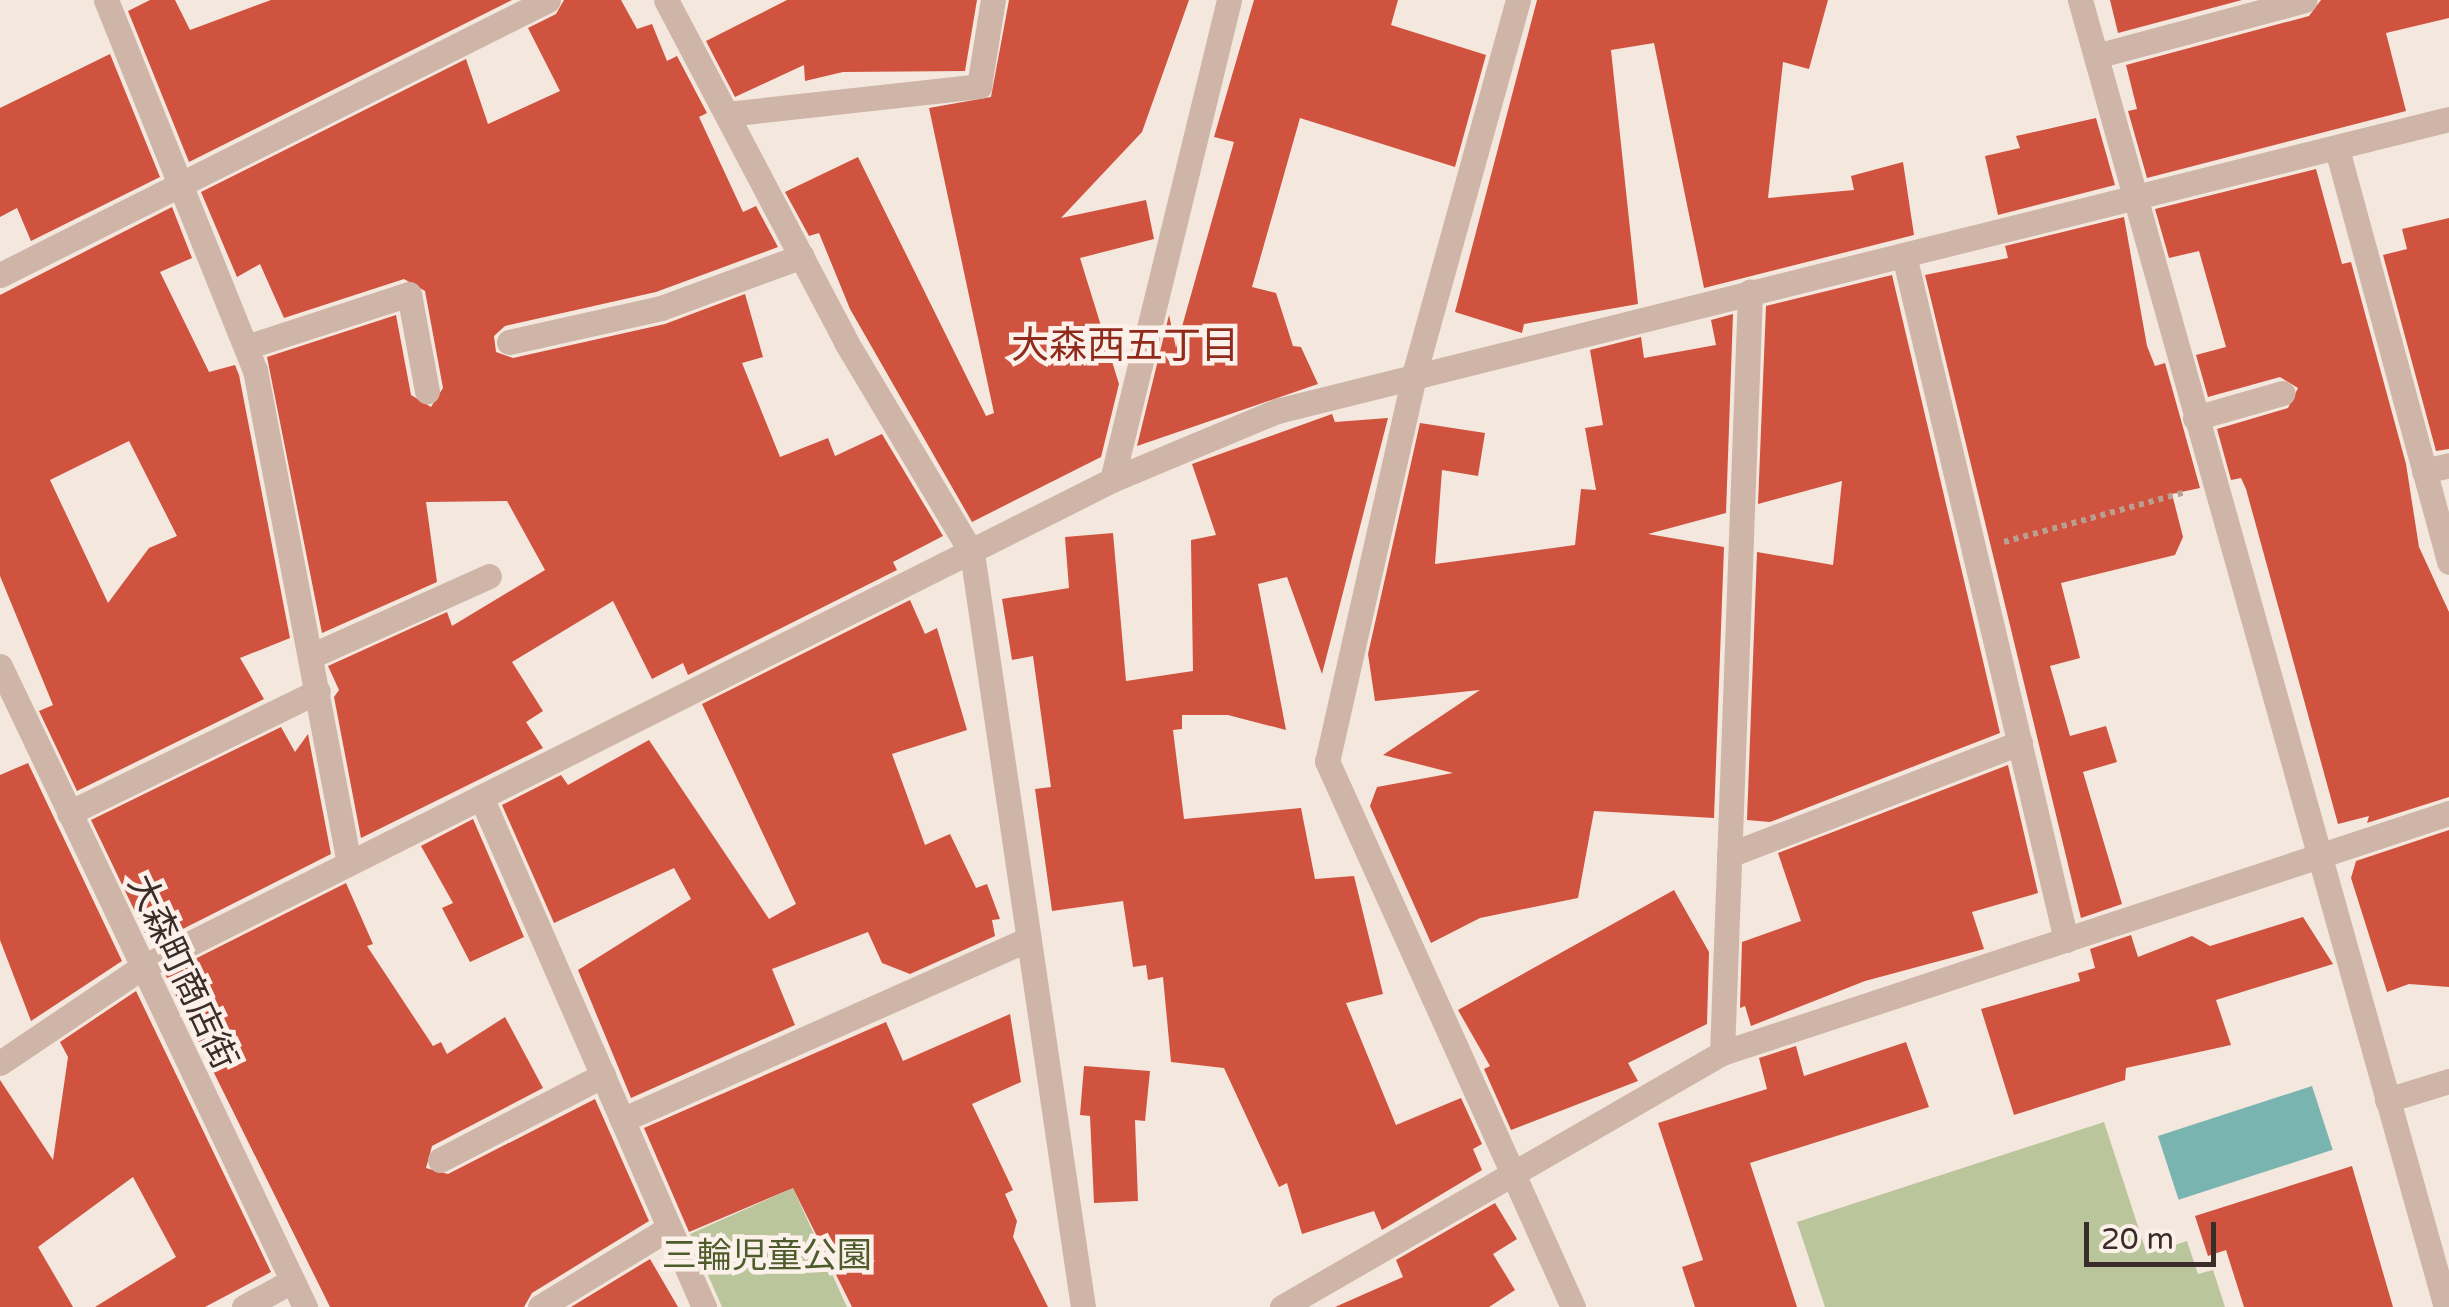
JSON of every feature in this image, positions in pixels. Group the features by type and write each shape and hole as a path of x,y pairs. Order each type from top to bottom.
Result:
{"street":[{"path":"106,0 246,347 318,690 348,863"},
{"path":"0,275 548,0"},
{"path":"666,0 802,256 972,552 1083,1307"},
{"path":"727,114 979,86 993,0"},
{"path":"1112,480 1230,0"},
{"path":"1518,0 1414,376 1327,762 1573,1307"},
{"path":"2080,0 2446,1307"},
{"path":"2096,56 2305,0"},
{"path":"0,1063 141,968 1112,480 1277,411 2449,119"},
{"path":"2338,149 2437,468 2449,562"},
{"path":"1904,255 2066,940"},
{"path":"509,342 660,308 802,256"},
{"path":"1722,1053 1750,292"},
{"path":"246,347 409,294 428,391"},
{"path":"2196,418 2283,393"},
{"path":"311,656 489,576"},
{"name":"大森町商店街","path":"0,666 305,1307"},
{"path":"69,813 318,690"},
{"path":"1730,855 2020,744"},
{"path":"480,797 704,1307"},
{"path":"1282,1307 1722,1053 2449,813"},
{"path":"622,1120 1029,939"},
{"path":"440,1160 603,1075"},
{"path":"2387,1100 2449,1081"},
{"path":"540,1307 670,1228"},
{"path":"244,1307 292,1282"}],"path":[{"path":"1974,550 2214,484"}],"green space":[{"path":"2104,1122 2147,1254 2187,1241 2198,1274 2213,1270 2225,1307 1825,1307 1797,1222"},
{"name":"三輪児童公園","path":"793,1188 847,1307 722,1307 690,1234"}],"water":[{"path":"2312,1086 2333,1150 2179,1200 2158,1136"}],"building":[{"path":"150,0 175,0 190,30 271,0 512,0 189,162 128,11"},
{"path":"564,0 621,0 637,29 652,24 667,61 677,56 707,113 699,117 743,212 756,206 778,247 656,292 505,326 494,336 496,352 513,358 665,324 745,294 763,357 742,363 780,457 828,438 835,456 882,434 943,536 893,562 897,570 688,675 683,663 652,679 613,601 512,662 543,711 526,722 543,748 361,838 334,697 339,690 328,666 447,612 452,626 545,570 507,501 426,502 437,582 322,633 267,357 396,315 411,395 431,407 443,388 425,291 404,279 284,318 260,264 237,277 201,192 466,59 488,124 560,91 528,28 556,14"},
{"path":"787,0 977,0 965,71 843,72 805,81 804,65 735,97 706,41"},
{"path":"1009,0 1189,0 1142,132 1061,218 1146,200 1154,239 1080,258 1119,384 1101,457 972,522 850,309 819,233 809,236 785,192 858,157 986,416 994,413 929,108 991,97"},
{"path":"1254,0 1398,0 1391,25 1486,55 1455,167 1300,118 1252,287 1276,293 1293,346 1301,347 1318,384 1137,446 1169,315 1176,348 1234,142 1214,137"},
{"path":"1537,0 1828,0 1809,69 1783,62 1768,198 1854,190 1851,176 1903,162 1914,235 1704,288 1654,43 1611,50 1638,304 1524,324 1522,333 1455,312"},
{"path":"2110,0 2242,0 2118,33"},
{"path":"2321,0 2449,0 2449,18 2386,33 2406,111 2147,178 2128,111 2137,109 2126,65 2309,16"},
{"path":"110,54 160,177 31,241 17,208 0,217 0,108"},
{"path":"2096,118 2115,185 1998,215 1985,156 2020,148 2016,136"},
{"path":"2316,169 2342,264 2351,262 2406,464 2419,547 2449,612 2449,797 2367,823 2369,816 2338,824 2246,489 2241,478 2231,480 2217,429 2288,408 2298,388 2280,377 2208,397 2196,355 2226,347 2199,251 2169,258 2155,209"},
{"path":"172,207 192,258 160,272 209,372 235,365 239,375 290,638 240,658 264,699 77,791 39,711 53,705 0,576 0,295","holes":["129,441 177,536 149,548 108,603 50,480"]},
{"path":"2124,217 2147,346 2155,366 2165,363 2200,488 2172,494 2183,537 2175,555 2061,583 2080,658 2050,666 2070,736 2106,726 2117,762 2083,772 2122,904 2081,918 1925,275 2008,258 2005,246"},
{"path":"2449,218 2449,449 2436,451 2383,255 2407,249 2402,229"},
{"path":"1892,275 2000,733 1770,822 1747,820 1757,552 1833,565 1842,481 1758,504 1766,306"},
{"path":"1733,314 1726,513 1648,534 1724,547 1714,818 1594,811 1578,898 1480,918 1431,943 1370,806 1377,787 1453,773 1383,755 1480,690 1375,701 1368,654 1420,423 1485,433 1478,476 1442,470 1435,564 1575,545 1581,489 1596,490 1585,428 1603,425 1590,350 1641,337 1644,358 1716,345 1711,320"},
{"path":"1332,414 1335,422 1388,418 1322,674 1287,577 1258,584 1286,730 1228,715 1182,715 1182,729 1173,730 1184,819 1301,808 1315,879 1354,876 1383,994 1346,1003 1396,1125 1461,1098 1482,1144 1473,1149 1482,1170 1382,1230 1374,1211 1302,1234 1287,1183 1279,1187 1224,1068 1171,1062 1163,977 1148,980 1146,965 1133,967 1123,901 1052,911 1035,789 1051,787 1033,656 1012,660 1002,599 1069,588 1065,537 1113,533 1126,681 1193,671 1191,540 1216,535 1192,464"},
{"path":"910,600 925,634 937,628 967,730 892,754 925,845 950,834 976,888 987,884 1000,919 992,920 995,936 910,974 882,963 868,932 772,969 795,1025 631,1098 578,970 691,899 674,868 554,923 502,805 561,775 568,785 649,740 769,919 796,904 702,704"},
{"path":"281,727 295,752 308,734 331,854 151,945 91,820"},
{"path":"28,763 122,961 31,1021 0,940 0,775"},
{"path":"2008,765 2038,893 1972,912 1984,949 1865,981 1751,1026 1745,1006 1740,1008 1742,942 1801,921 1778,853"},
{"path":"473,819 524,937 470,962 442,908 453,903 421,846"},
{"path":"2449,830 2449,987 2409,984 2387,992 2351,878 2356,861"},
{"path":"346,883 373,944 367,946 433,1046 441,1042 447,1054 505,1017 543,1088 432,1146 426,1168 448,1174 595,1099 649,1221 532,1293 524,1307 330,1307 165,974"},
{"path":"1674,890 1709,952 1707,1024 1628,1063 1638,1081 1511,1130 1484,1069 1490,1066 1458,1010"},
{"path":"2303,917 2333,964 2216,1000 2231,1045 2126,1068 2125,1080 2014,1115 1981,1009 2080,981 2078,973 2095,968 2090,949 2131,935 2138,957 2192,936 2210,946"},
{"path":"136,991 271,1272 205,1307 95,1307 176,1257 133,1177 38,1247 73,1307 0,1307 0,1080 53,1160 68,1057 60,1042"},
{"path":"1010,1014 1021,1082 972,1104 1013,1190 1005,1194 1017,1221 1013,1237 1048,1307 852,1307 793,1188 689,1232 644,1128 886,1022 903,1061"},
{"path":"1906,1042 1929,1107 1750,1163 1797,1307 1695,1307 1682,1267 1703,1260 1658,1123 1767,1089 1759,1058 1796,1046 1804,1076"},
{"path":"1084,1066 1150,1071 1145,1121 1135,1120 1138,1201 1094,1203 1090,1116 1080,1115"},
{"path":"2352,1166 2393,1307 2244,1307 2226,1250 2208,1256 2195,1216"},
{"path":"1495,1203 1517,1239 1493,1254 1515,1290 1489,1307 1335,1307 1403,1277 1396,1260"},
{"path":"650,1259 678,1307 571,1307"}],"district":[{"name":"大森西五丁目","path":"1125,347"}]}
